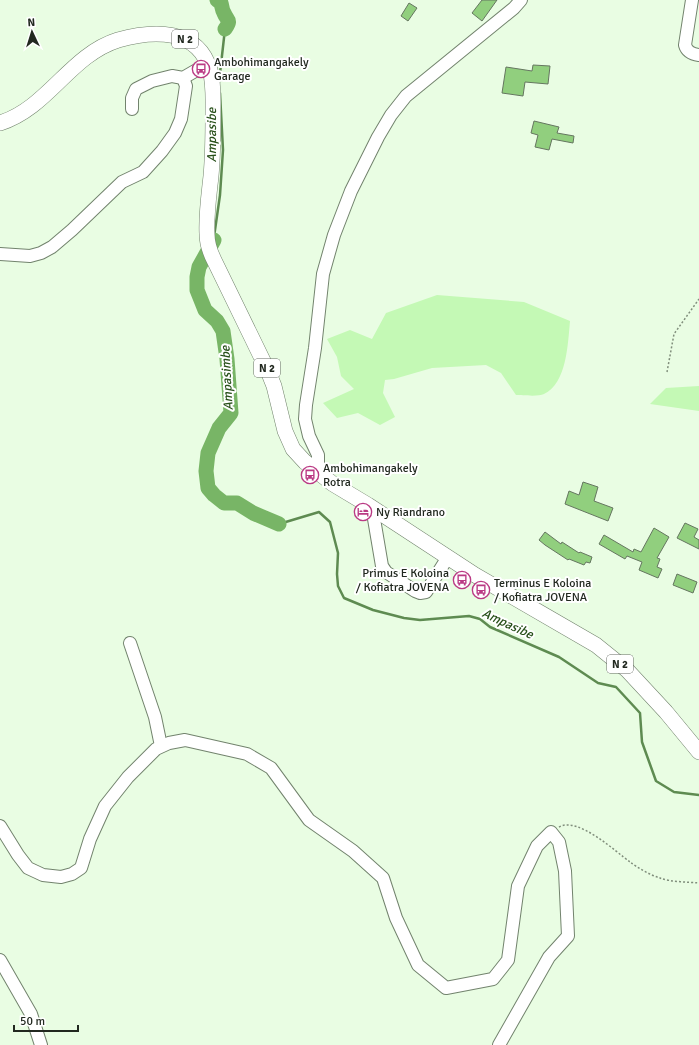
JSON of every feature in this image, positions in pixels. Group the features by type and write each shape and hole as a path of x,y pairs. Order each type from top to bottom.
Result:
{"main road":[{"name":"N 2","path":"0,123 10,120 25,111 49,91 82,59 93,51 118,40 148,34 164,34 178,36 193,44 203,55 207,64 210,71 212,88 213,141 207,221 208,244 214,260 268,371 274,386 285,431 293,449 318,473 520,602 596,645 627,670 666,712 699,752"}],"street":[{"path":"318,473 318,455 309,436 305,419 306,405 315,348 323,274 334,235 351,191 378,137 391,115 406,96 514,8 521,0"},
{"path":"692,0 685,45 692,54 699,55"},
{"path":"132,109 132,98 136,88 152,81 172,76 183,78 207,64"},
{"path":"0,254 30,256 41,253 52,247 122,182 143,172 162,151 175,133 181,119 186,86 183,78"},
{"path":"372,507 382,566 386,572 415,591 424,593 448,557"},
{"path":"130,643 155,717 161,746"},
{"path":"0,826 28,868 43,875 61,877 72,874 81,868 90,839 105,806 128,777 156,749 169,743 185,740 246,754 271,768 309,820 353,851 383,878 396,918 418,965 446,988 493,979 508,960 518,886 537,846 550,832 559,842 565,871 568,936 548,957 499,1045"},
{"path":"0,981 3,965"},
{"path":"3,965 31,1014 41,1045"}],"path":[{"path":"667,372 674,334 699,299"},
{"path":"550,832 562,825 578,826 592,833 632,864 660,879 699,883"}],"green space":[{"path":"437,295 524,302 570,321 565,362 562,372 552,389 541,395 516,395 501,373 486,365 432,368 394,379 385,380 383,393 395,417 380,425 358,413 337,418 323,403 354,389 341,376 337,357 327,339 350,330 372,339 386,313"},
{"path":"699,386 699,411 650,404 666,388"}],"building":[{"path":"482,0 497,0 482,21 472,13"},
{"path":"409,3 417,8 408,21 401,16"},
{"path":"533,65 550,66 548,84 525,82 523,96 502,93 506,67 532,71"},
{"path":"534,121 559,127 557,133 574,136 573,143 552,139 549,150 535,147 538,135 531,133"},
{"path":"583,482 598,487 594,501 613,508 608,521 565,504 569,491 579,495"},
{"path":"685,523 698,529 694,537 699,540 699,549 677,538"},
{"path":"654,528 669,537 657,558 660,559 657,567 662,569 658,578 639,570 642,562 627,556 625,559 599,544 604,535 633,552 634,549 641,552"},
{"path":"545,532 561,544 562,542 579,553 580,552 592,557 590,563 586,562 584,565 569,559 568,560 545,545 539,540"},
{"path":"677,574 697,582 693,593 673,585"}],"waterway":[{"name":"Ampasimbe","path":"217,0 221,3 223,12 229,22 225,29"},
{"name":"Ampasibe","path":"219,82 225,29"},
{"name":"Ampasibe","path":"214,237 220,195 223,150 220,93"},
{"name":"Ampasimbe","path":"214,240 199,267 197,290 205,310 217,321 223,331 227,359 231,413 219,428 208,453 206,471 208,488 224,503 237,503 253,513 279,524"},
{"name":"Ampasibe","path":"279,524 319,512 330,522 338,553 338,586 344,598 373,610 404,618 420,620 469,616 480,619 490,627 559,657 598,683 616,687 640,713 642,742 656,781 674,792 699,795"}],"place":[{"name":"Ambohimangakely Garage","path":"201,69"},
{"name":"Ambohimangakely Rotra","path":"310,475"},
{"name":"Ny Riandrano","path":"363,512"},
{"name":"Primus E Koloina / Kofiatra JOVENA","path":"462,580"},
{"name":"Terminus E Koloina / Kofiatra JOVENA","path":"481,590"}]}
